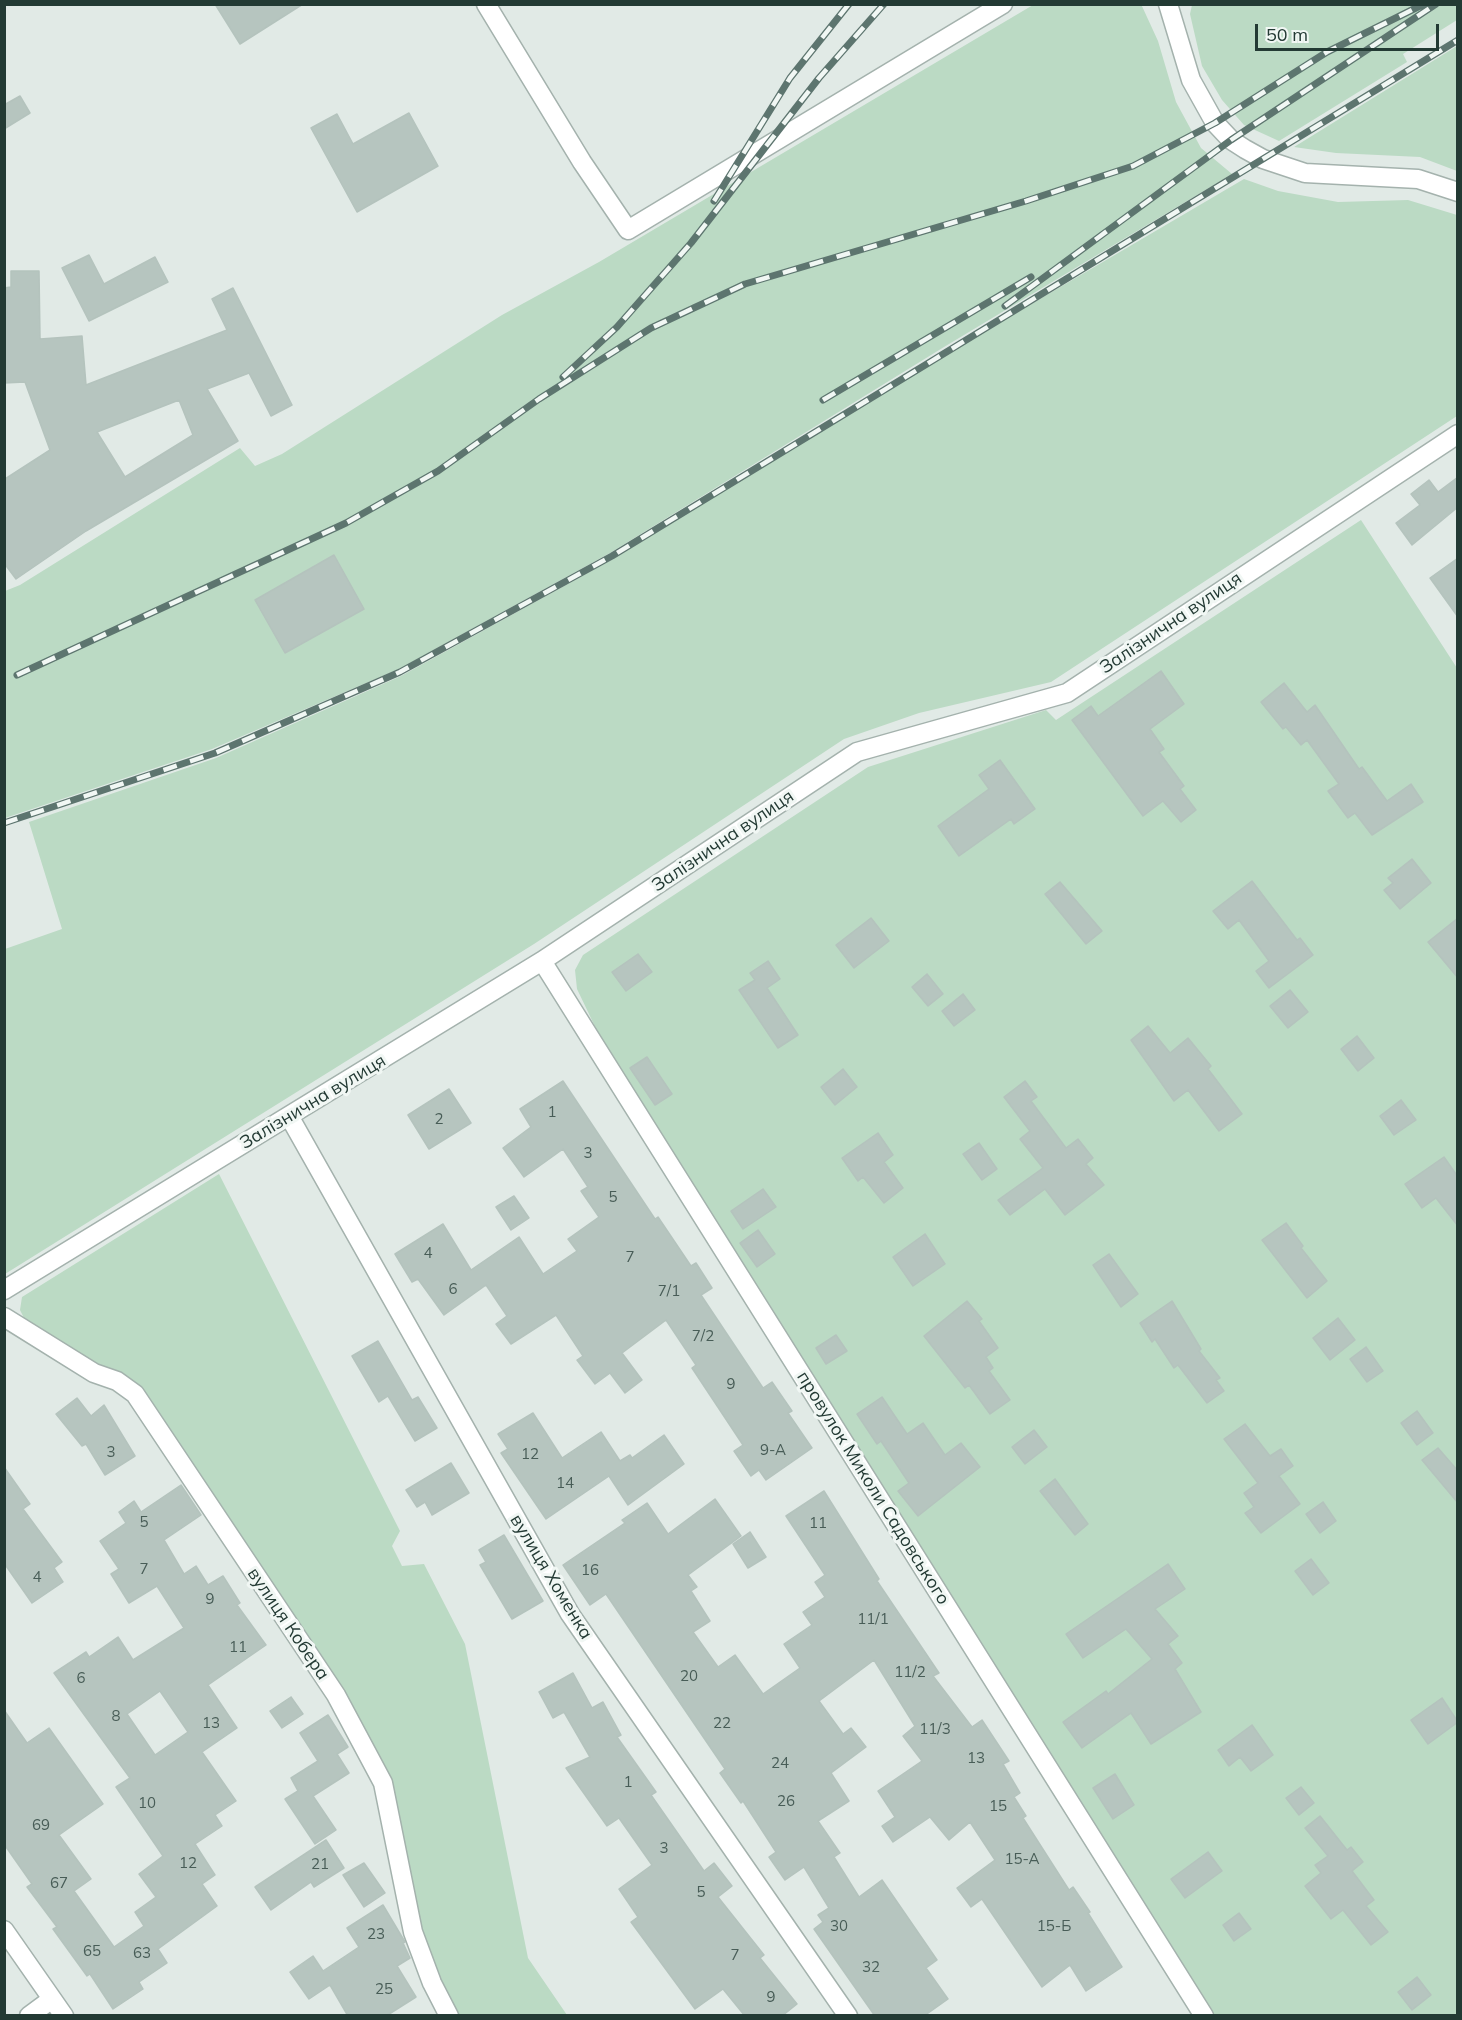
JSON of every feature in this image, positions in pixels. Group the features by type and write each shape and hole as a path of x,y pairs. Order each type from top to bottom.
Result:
{"street":[{"path":"486,4 582,162 628,230 1003,4"},
{"path":"1168,4 1191,80 1215,123 1231,140 1263,159 1305,173 1418,179 1458,192"},
{"name":"Залізнична вулиця","path":"4,1290 542,962 857,752 1067,693 1458,434"},
{"name":"провулок Миколи Садовського","path":"542,962 1204,2016"},
{"name":"вулиця Хоменка","path":"289,1116 570,1614 848,2016"},
{"name":"вулиця Кобера","path":"4,1317 94,1373 117,1381 135,1394 336,1695 383,1783 413,1932 432,1983 449,2016"},
{"path":"4,1930 64,2016"},
{"path":"29,2016 52,1999"}],"green space":[{"path":"1141,4 1158,41 1176,102 1201,148 1232,174 944,347 610,553 399,669 212,749 5,818 5,591 20,585 240,448 255,466 282,454 502,315 599,262 1033,5"},
{"path":"1192,5 1457,5 1457,20 1403,54 1407,62 1279,141 1244,125 1222,100 1202,66 1190,14"},
{"path":"1457,46 1457,171 1420,157 1336,153 1294,147"},
{"path":"1244,179 1278,191 1338,202 1408,200 1457,215 1457,416 1051,682 919,713 844,739 534,944 5,1274 5,949 62,929 29,822 216,758 401,676 613,559 948,353"},
{"path":"1361,520 1457,668 1457,2015 1213,2015 612,1062 577,989 575,970 583,955 868,767 1046,710 1056,720"},
{"path":"219,1174 400,1531 392,1546 402,1566 424,1564 465,1644 528,1958 567,2015 457,2015 439,1981 420,1931 392,1780 342,1691 139,1388 27,1324 20,1310 22,1297"}],"building":[{"path":"215,4 303,4 240,44"},
{"path":"20,96 30,113 4,129 4,105"},
{"path":"409,113 438,166 357,212 311,128 337,114 353,144"},
{"path":"89,255 104,284 155,257 168,282 89,321 62,268"},
{"path":"11,271 39,271 40,339 82,336 86,385 227,330 212,299 233,288 292,405 271,416 249,373 207,389 238,441 86,531 16,579 4,563 5,479 50,450 25,382 4,383 4,288 11,287","holes":["179,400 193,435 125,477 97,432"]},
{"path":"1458,477 1458,507 1412,545 1396,523 1420,505 1411,494 1429,480 1438,492"},
{"path":"334,555 364,609 285,653 255,600"},
{"path":"1458,558 1458,617 1430,578"},
{"path":"1161,671 1184,704 1150,729 1164,749 1159,752 1184,786 1180,789 1196,810 1181,822 1163,801 1143,816 1072,720 1091,706 1098,716"},
{"path":"1284,683 1307,712 1315,705 1359,769 1362,767 1387,801 1411,784 1423,802 1372,835 1355,813 1348,818 1328,791 1339,784 1307,740 1301,745 1286,727 1283,729 1261,702"},
{"path":"1000,760 1035,809 1014,824 1011,819 959,856 938,826 989,789 979,775"},
{"path":"1412,859 1431,883 1400,909 1384,890 1393,883 1388,878"},
{"path":"1252,881 1297,940 1300,938 1313,955 1269,988 1256,971 1269,961 1239,920 1228,929 1213,911"},
{"path":"1060,882 1102,931 1086,944 1045,894"},
{"path":"871,918 889,941 854,968 836,945"},
{"path":"1458,918 1458,978 1428,942"},
{"path":"638,954 652,972 626,991 612,972"},
{"path":"768,961 780,979 767,988 798,1035 778,1048 739,990 755,980 750,973"},
{"path":"927,974 943,994 928,1006 912,987"},
{"path":"1290,990 1308,1012 1288,1028 1270,1006"},
{"path":"963,994 975,1010 954,1026 942,1011"},
{"path":"1148,1026 1170,1053 1188,1038 1211,1066 1208,1069 1242,1114 1219,1131 1188,1090 1174,1101 1131,1040"},
{"path":"1357,1036 1374,1058 1358,1071 1341,1049"},
{"path":"647,1057 672,1094 655,1105 630,1068"},
{"path":"843,1069 857,1087 835,1105 821,1087"},
{"path":"563,1081 655,1219 658,1217 691,1266 696,1263 712,1288 701,1295 763,1388 772,1382 792,1411 788,1413 812,1448 766,1480 759,1470 751,1476 734,1451 743,1445 692,1368 696,1365 666,1320 622,1353 642,1380 625,1393 610,1373 595,1384 577,1360 583,1356 556,1315 511,1344 496,1324 507,1316 486,1285 444,1315 418,1279 412,1282 395,1254 443,1224 471,1270 519,1237 543,1274 577,1251 568,1239 599,1217 581,1191 588,1187 563,1149 524,1177 503,1148 531,1127 520,1109"},
{"path":"1025,1081 1037,1097 1031,1101 1066,1148 1078,1139 1093,1158 1086,1164 1104,1185 1065,1215 1045,1189 1010,1215 998,1200 1043,1168 1020,1139 1030,1131 1004,1097"},
{"path":"449,1089 471,1123 429,1149 408,1115"},
{"path":"1401,1100 1416,1120 1394,1135 1380,1116"},
{"path":"878,1133 893,1155 884,1162 903,1188 884,1203 863,1177 858,1181 842,1158"},
{"path":"979,1143 997,1169 982,1180 963,1154"},
{"path":"1444,1157 1458,1177 1458,1226 1436,1198 1422,1208 1405,1184"},
{"path":"763,1189 776,1207 743,1229 731,1211"},
{"path":"514,1196 529,1218 511,1230 496,1207"},
{"path":"1286,1223 1303,1246 1301,1248 1327,1281 1307,1298 1262,1240"},
{"path":"758,1230 775,1254 757,1267 740,1243"},
{"path":"925,1234 945,1264 913,1286 893,1257"},
{"path":"1109,1254 1138,1294 1121,1307 1093,1265"},
{"path":"967,1301 982,1319 979,1321 998,1348 986,1357 993,1368 989,1371 1010,1400 990,1414 969,1385 965,1388 924,1336"},
{"path":"1172,1301 1201,1349 1199,1351 1220,1378 1216,1380 1224,1391 1207,1403 1178,1365 1174,1368 1155,1339 1152,1342 1140,1323"},
{"path":"1338,1318 1355,1340 1330,1360 1313,1338"},
{"path":"836,1335 847,1351 826,1364 816,1348"},
{"path":"378,1341 412,1400 418,1397 437,1428 415,1441 388,1396 379,1402 352,1356"},
{"path":"1366,1347 1383,1371 1367,1382 1350,1359"},
{"path":"882,1397 907,1434 923,1423 945,1455 961,1443 980,1467 918,1516 898,1491 909,1483 881,1441 877,1444 857,1414"},
{"path":"77,1398 91,1416 104,1405 135,1456 105,1475 86,1444 82,1446 56,1414"},
{"path":"1417,1411 1433,1433 1417,1445 1401,1423"},
{"path":"533,1413 562,1458 601,1432 620,1461 630,1455 632,1458 664,1435 684,1464 628,1505 609,1476 546,1519 501,1453 508,1449 498,1434"},
{"path":"1245,1424 1270,1456 1281,1449 1293,1466 1279,1476 1300,1504 1261,1533 1245,1513 1254,1507 1244,1493 1258,1483 1224,1439"},
{"path":"1034,1430 1047,1447 1025,1464 1012,1447"},
{"path":"1438,1448 1458,1471 1458,1503 1422,1460"},
{"path":"451,1463 469,1493 432,1515 425,1502 417,1507 406,1490"},
{"path":"4,1467 30,1504 23,1509 62,1562 54,1568 63,1582 32,1603 4,1563"},
{"path":"1055,1479 1088,1524 1075,1535 1040,1491"},
{"path":"181,1485 201,1515 164,1540 184,1574 196,1566 208,1585 223,1576 240,1603 237,1605 266,1645 208,1685 237,1728 202,1752 236,1801 215,1815 222,1826 195,1844 215,1875 202,1884 217,1906 158,1949 167,1963 139,1982 143,1989 113,2009 90,1974 87,1976 53,1929 57,1927 27,1887 32,1884 4,1844 4,1710 27,1743 49,1728 103,1804 59,1835 91,1879 74,1891 114,1947 144,1926 135,1912 156,1897 139,1874 163,1856 116,1787 130,1778 54,1673 86,1652 89,1657 118,1637 133,1660 184,1628 157,1586 129,1603 111,1574 119,1569 100,1541 126,1523 119,1512 134,1501 141,1512","holes":["160,1691 188,1732 155,1755 127,1714"]},
{"path":"824,1491 879,1579 877,1581 939,1673 933,1676 972,1727 982,1720 1009,1761 1003,1764 1020,1793 1014,1797 1026,1816 1023,1818 1069,1890 1073,1887 1090,1912 1088,1913 1122,1967 1086,1991 1070,1965 1042,1987 982,1899 971,1907 957,1888 995,1860 970,1822 949,1840 930,1817 893,1842 882,1826 895,1817 878,1791 922,1761 903,1736 915,1726 874,1660 819,1701 843,1734 851,1728 866,1747 831,1773 849,1801 818,1821 840,1853 834,1857 859,1897 882,1880 937,1960 926,1968 948,1999 924,2016 875,2016 814,1929 823,1922 818,1915 829,1908 804,1867 785,1880 769,1857 776,1852 743,1801 741,1803 720,1773 725,1769 606,1594 590,1605 563,1565 625,1523 622,1520 647,1503 668,1534 715,1499 741,1536 688,1575 697,1587 691,1591 710,1621 693,1632 718,1667 735,1655 763,1694 800,1668 784,1644 812,1625 803,1612 825,1597 815,1582 825,1575 786,1516"},
{"path":"1323,1502 1336,1521 1320,1533 1306,1514"},
{"path":"750,1532 766,1557 748,1568 733,1544"},
{"path":"504,1535 543,1601 512,1619 480,1565 486,1562 479,1550"},
{"path":"1311,1559 1329,1583 1313,1595 1295,1571"},
{"path":"1168,1564 1185,1589 1155,1609 1178,1636 1168,1644 1182,1663 1175,1669 1201,1712 1151,1744 1131,1713 1082,1748 1063,1722 1106,1691 1108,1694 1152,1659 1126,1629 1083,1658 1066,1634"},
{"path":"573,1673 592,1708 603,1702 621,1735 617,1737 656,1792 651,1795 704,1871 714,1863 732,1886 718,1897 764,1955 760,1958 797,2004 782,2016 745,2016 723,1989 695,2009 631,1922 638,1917 619,1889 652,1865 619,1818 607,1826 566,1768 590,1757 564,1712 553,1718 539,1692"},
{"path":"291,1697 303,1714 282,1728 270,1711"},
{"path":"1442,1698 1458,1722 1428,1744 1411,1720"},
{"path":"328,1715 348,1747 337,1754 349,1773 313,1796 336,1830 315,1844 285,1799 298,1791 291,1778 318,1761 300,1733"},
{"path":"1252,1725 1273,1755 1251,1771 1240,1757 1229,1766 1218,1750"},
{"path":"1115,1774 1134,1805 1113,1819 1093,1788"},
{"path":"1301,1787 1314,1803 1299,1815 1286,1798"},
{"path":"1320,1816 1347,1850 1351,1847 1363,1862 1352,1871 1374,1900 1366,1906 1388,1932 1371,1945 1343,1910 1331,1919 1305,1886 1321,1873 1315,1865 1328,1856 1305,1828"},
{"path":"326,1840 344,1868 314,1887 311,1882 271,1910 255,1887"},
{"path":"1208,1852 1222,1871 1185,1898 1171,1879"},
{"path":"364,1863 385,1893 364,1907 343,1875"},
{"path":"383,1905 405,1942 403,1943 410,1958 397,1966 416,1997 386,2016 348,2016 330,1985 309,1999 290,1972 313,1956 323,1971 359,1947 347,1928"},
{"path":"1239,1913 1251,1929 1234,1941 1223,1925"},
{"path":"1417,1977 1431,1995 1412,2010 1398,1992"}],"railway":[{"path":"714,201 790,78 849,4"},
{"path":"563,377 617,327 691,243 819,78 884,4"},
{"path":"17,675 346,523 438,471 539,399 651,328 745,284 1026,201 1133,166 1215,123 1327,52 1424,4"},
{"path":"1005,306 1231,140 1436,4"},
{"path":"4,823 215,753 400,672 612,556 1458,40"},
{"path":"823,400 1031,277"}]}
